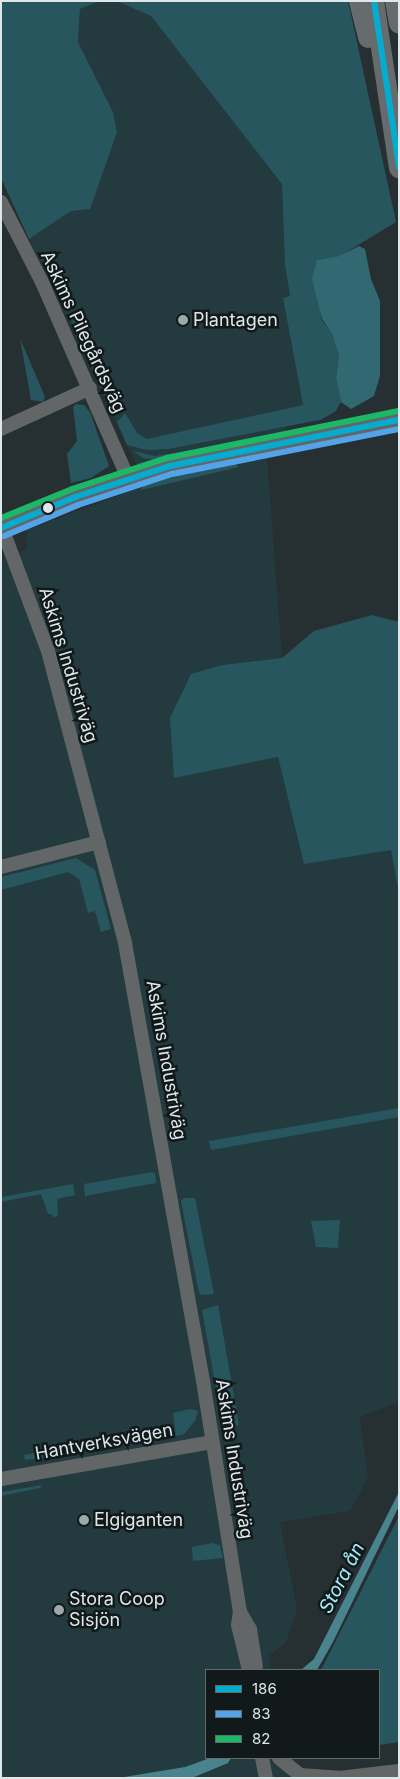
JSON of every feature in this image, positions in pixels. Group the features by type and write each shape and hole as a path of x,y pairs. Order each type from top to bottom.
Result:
{"highway":[{"path":"359,1 395,147"},
{"path":"374,1 399,168"},
{"path":"395,1 399,24"}],"street":[{"name":"Askims Pilegårdsväg","path":"1,202 90,388 128,478"},
{"path":"1,429 90,388"},
{"path":"1,528 128,478 178,464 399,420"},
{"name":"Askims Industriväg","path":"1,528 48,651 126,943 240,1611 238,1625 249,1669"},
{"path":"1,867 99,842"},
{"name":"Hantverksvägen","path":"1,1479 212,1442"},
{"name":"Askims Industriväg","path":"240,1611 250,1630 257,1669"},
{"path":"262,1759 266,1778"},
{"path":"280,1759 300,1775 339,1778 399,1771"}],"shaded area":[{"path":"1,1 99,1 80,9 78,42 113,112 117,132 90,209 71,211 29,239 1,178"},
{"path":"97,1 119,1 151,16 282,184 285,265 290,296 283,298 303,405 267,455 282,658 222,665 174,778 278,757 304,863 391,850 399,894 399,1402 360,1417 368,1478 350,1511 280,1522 297,1609 286,1642 269,1656 271,1669 205,1669 205,1759 292,1759 300,1778 1,1778 1,560 26,549 27,530 146,485 29,239 71,211 113,112 78,42 80,9"},
{"path":"117,1 348,1 396,222 340,256 317,260 321,319 332,334 339,356 336,377 341,402 335,412 320,420 168,449 147,450 127,445 117,422 125,413 137,433 147,439 303,405 283,298 290,296 285,265 282,184 151,16"},
{"path":"359,246 365,249 371,279 380,301 380,376 374,396 351,409 341,402 336,377 339,356 332,334 322,319 312,279 317,260 339,256"},
{"path":"78,312 116,394 105,395 72,328 73,317"},
{"path":"20,338 45,397 43,402 31,400"},
{"path":"76,404 84,405 90,412 109,466 91,478 71,483 67,454 77,441 73,407"},
{"path":"193,450 193,453 152,459 143,458 133,451 155,456"},
{"path":"232,461 239,467 141,490 144,485"},
{"path":"372,615 399,622 399,894 391,850 304,864 278,757 174,778 170,718 191,674 222,665 282,658 314,631"},
{"path":"76,858 95,870 111,929 101,932 95,911 88,913 79,879 68,872 1,890 1,877"},
{"path":"399,1108 399,1117 211,1150 209,1141"},
{"path":"155,1173 156,1183 85,1196 84,1184"},
{"path":"73,1184 75,1195 57,1199 58,1216 53,1217 52,1214 48,1214 41,1194 1,1202 1,1197"},
{"path":"184,1198 195,1198 214,1294 200,1295 181,1201"},
{"path":"340,1220 338,1248 316,1247 311,1221"},
{"path":"218,1305 239,1425 227,1430 223,1428 202,1310"},
{"path":"190,1409 198,1411 195,1421 184,1434 176,1436 173,1413"},
{"path":"49,1450 51,1457 25,1460 24,1455"},
{"path":"42,1485 40,1488 1,1496 1,1492"},
{"path":"399,1492 399,1506 333,1642 318,1669 302,1669 314,1659"},
{"path":"399,1516 399,1742 380,1745 380,1669 322,1669"},
{"path":"212,1543 220,1545 223,1558 193,1561 192,1547"},
{"path":"207,1759 230,1759 228,1763 192,1778 118,1778 185,1767"}],"transit line":[{"name":"186","path":"374,1 399,166"},
{"name":"82","path":"1,518 72,489 167,458 397,411"},
{"name":"186","path":"1,528 75,497 170,466 399,420"},
{"name":"83","path":"4,536 78,505 172,474 399,429"}],"place":[{"name":"Plantagen","path":"183,320"},
{"name":"Elgiganten","path":"84,1520"},
{"name":"Stora Coop Sisjön","path":"59,1610"}],"water label":[{"name":"Stora ån","path":"342,1578"}]}
